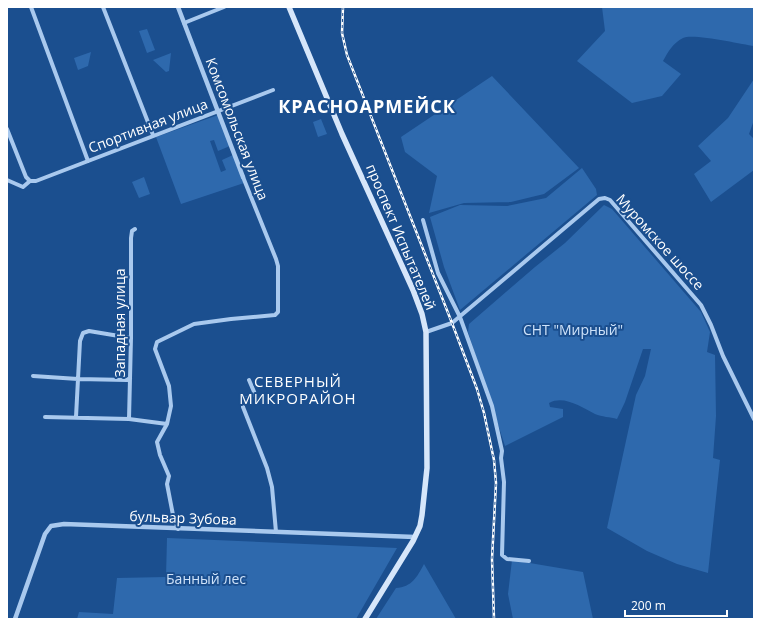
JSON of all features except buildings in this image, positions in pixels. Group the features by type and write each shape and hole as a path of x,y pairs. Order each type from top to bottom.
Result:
{"main road":[{"name":"проспект Испытателей","path":"289,7 342,134 414,290 426,332 427,468 422,515 415,536 365,619"}],"street":[{"path":"31,7 88,161"},
{"path":"103,7 153,135"},
{"name":"Комсомольская улица","path":"167,424 171,406 169,386 155,349 157,342 194,324 275,315 278,312 279,302 276,259 178,7"},
{"path":"184,23 224,7"},
{"name":"Спортивная улица","path":"7,180 23,187 30,181 36,181 273,90"},
{"path":"7,129 26,177 30,181"},
{"name":"Муромское шоссе","path":"426,332 452,323 599,199 605,198 610,200 701,305 711,325 723,356 754,419"},
{"path":"423,220 438,273 460,317 492,406 502,451 501,458 504,482 502,555 507,559 529,561"},
{"name":"Западная улица","path":"129,419 131,238 132,231 135,229"},
{"path":"76,417 80,341 83,333 89,331 131,338"},
{"path":"33,376 78,379 127,380 130,378"},
{"path":"249,380 255,394 243,400 243,407 261,450 270,481 276,532"},
{"path":"45,417 129,419 167,424 158,442 160,455 169,476 167,484 173,515 178,529"},
{"name":"бульвар Зубова","path":"15,619 45,534 51,526 64,524 415,536"}],"green space":[{"path":"602,7 754,7 754,46 706,38 683,38 674,45 663,61 681,74 662,96 632,103 577,61 605,31"},
{"path":"147,29 155,50 147,53 139,31"},
{"path":"91,52 88,66 78,70 74,58"},
{"path":"171,53 169,71 166,72 153,60"},
{"path":"492,76 579,168 544,194 511,202 464,203 429,213 437,176 405,152 401,137"},
{"path":"754,79 754,120 749,134 754,139 754,170 711,202 694,174 711,161 698,146 728,118"},
{"path":"218,115 230,146 218,151 214,140 210,141 221,172 226,170 222,160 233,155 244,183 181,204 156,137"},
{"path":"321,119 327,134 318,137 313,122"},
{"path":"582,168 596,189 597,195 460,310 444,267 430,217 460,205 507,206 546,198"},
{"path":"144,177 150,194 139,198 132,182"},
{"name":"СНТ \"Мирный\"","path":"604,205 612,209 701,312 710,332 707,352 715,355 716,416 713,458 720,460 708,573 677,564 647,551 607,528 636,395 645,376 651,349 643,349 625,402 617,419 598,415 566,401 555,401 549,403 550,407 563,409 563,417 505,446 468,332 469,324 565,243"},
{"name":"Банный лес","path":"167,538 397,548 356,619 77,619 79,612 113,614 117,578 166,577"},
{"path":"512,560 583,572 593,619 513,619 508,594"},
{"path":"424,564 456,619 376,619 396,588 406,586 410,583 416,577"}],"railway":[{"path":"343,7 342,33 347,55 452,323 477,389 484,413 494,460 496,483 492,559 494,619"}],"district":[{"name":"КРАСНОАРМЕЙСК","path":"367,107"},
{"name":"СЕВЕРНЫЙ МИКРОРАЙОН","path":"298,390"}]}
